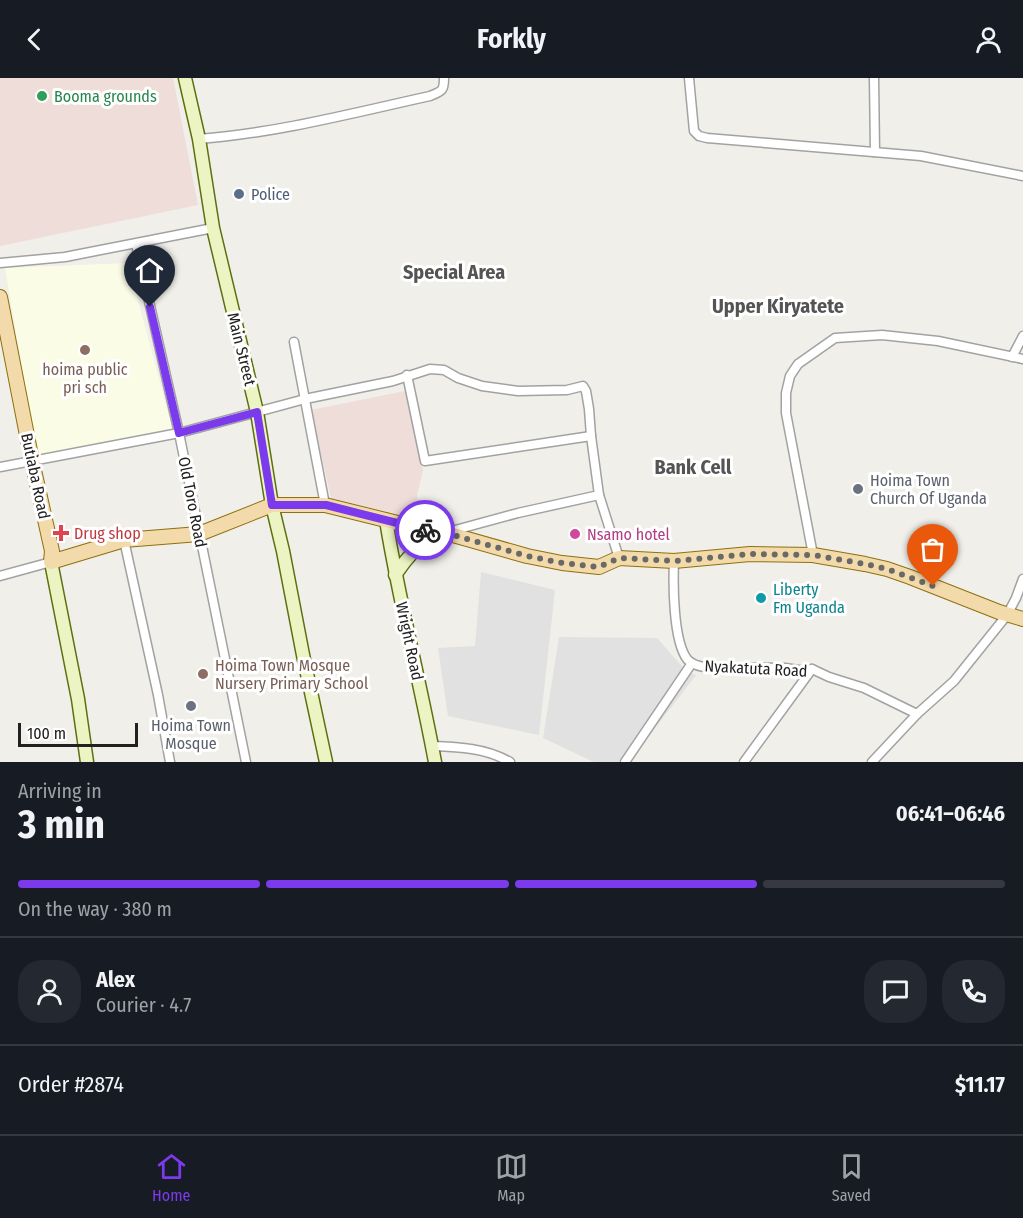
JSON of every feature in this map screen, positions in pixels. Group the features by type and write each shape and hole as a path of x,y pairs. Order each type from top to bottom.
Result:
{"main road":[{"name":"Butiaba Road","path":"0,297 52,551 51,562"},
{"path":"51,562 124,540 199,534 272,505 326,505 440,532 527,556 599,567 619,558 674,561 750,554 813,555 895,572 1006,615 1023,619"}],"street":[{"name":"Main Street","path":"185,78 199,140 213,228 257,412 272,505 326,762"},
{"path":"199,140 298,125 430,96 442,90 444,78"},
{"path":"689,78 694,131 699,136 921,156 1023,176"},
{"path":"874,78 875,152"},
{"path":"0,263 65,257 213,228"},
{"name":"Old Toro Road","path":"136,244 179,433 246,762"},
{"path":"813,555 786,412 786,393 790,376 798,364 835,338 882,335 938,341 1023,359"},
{"path":"1012,357 1023,336"},
{"path":"294,342 326,505"},
{"path":"0,467 179,433 305,399 393,381 430,369 444,370 458,378 482,386 518,392 567,390 583,386 589,409 599,495 619,558"},
{"path":"407,375 425,461 591,436"},
{"path":"394,575 423,541 440,532 599,495"},
{"name":"Wright Road","path":"386,520 394,575 435,762"},
{"path":"124,540 170,762"},
{"name":"Nyakatuta Road","path":"674,561 673,582 677,629 683,651 692,663 704,667 812,669 864,688 917,714"},
{"path":"0,576 51,562"},
{"name":"Butiaba Road","path":"51,562 78,699 87,762"},
{"path":"872,762 917,714 954,681 1006,615 1023,579"},
{"path":"625,762 692,663"},
{"path":"744,762 812,669"},
{"path":"432,746 466,747 494,754 510,762"}],"shaded area":[{"path":"0,78 173,78 198,205 0,246"},
{"name":"hoima public pri sch","path":"128,263 173,431 37,457 5,268"},
{"path":"405,391 423,470 417,495 422,529 332,502 311,410"},
{"path":"481,572 555,590 539,735 448,716 438,648 475,646"},
{"path":"559,637 657,638 687,672 696,675 629,762 594,762 543,738"}],"way so far":[{"path":"425,530 446,533 527,556 562,563 599,567 619,558 674,561 750,554 813,555 887,569 933,586"}],"place":[{"name":"Booma grounds","path":"42,96"},
{"name":"Police","path":"239,194"},
{"name":"hoima public pri sch","path":"85,350"},
{"name":"Hoima Town Church Of Uganda","path":"858,489"},
{"name":"Drug shop","path":"61,533"},
{"name":"Nsamo hotel","path":"575,534"},
{"name":"Liberty Fm Uganda","path":"761,598"},
{"name":"Hoima Town Mosque Nursery Primary School","path":"203,674"},
{"name":"Hoima Town Mosque","path":"191,706"}],"district":[{"name":"Special Area","path":"454,272"},
{"name":"Upper Kiryatete","path":"778,306"},
{"name":"Bank Cell","path":"693,467"}],"route":[{"path":"150,307 179,433 257,412 272,505 326,505 425,530"}]}
